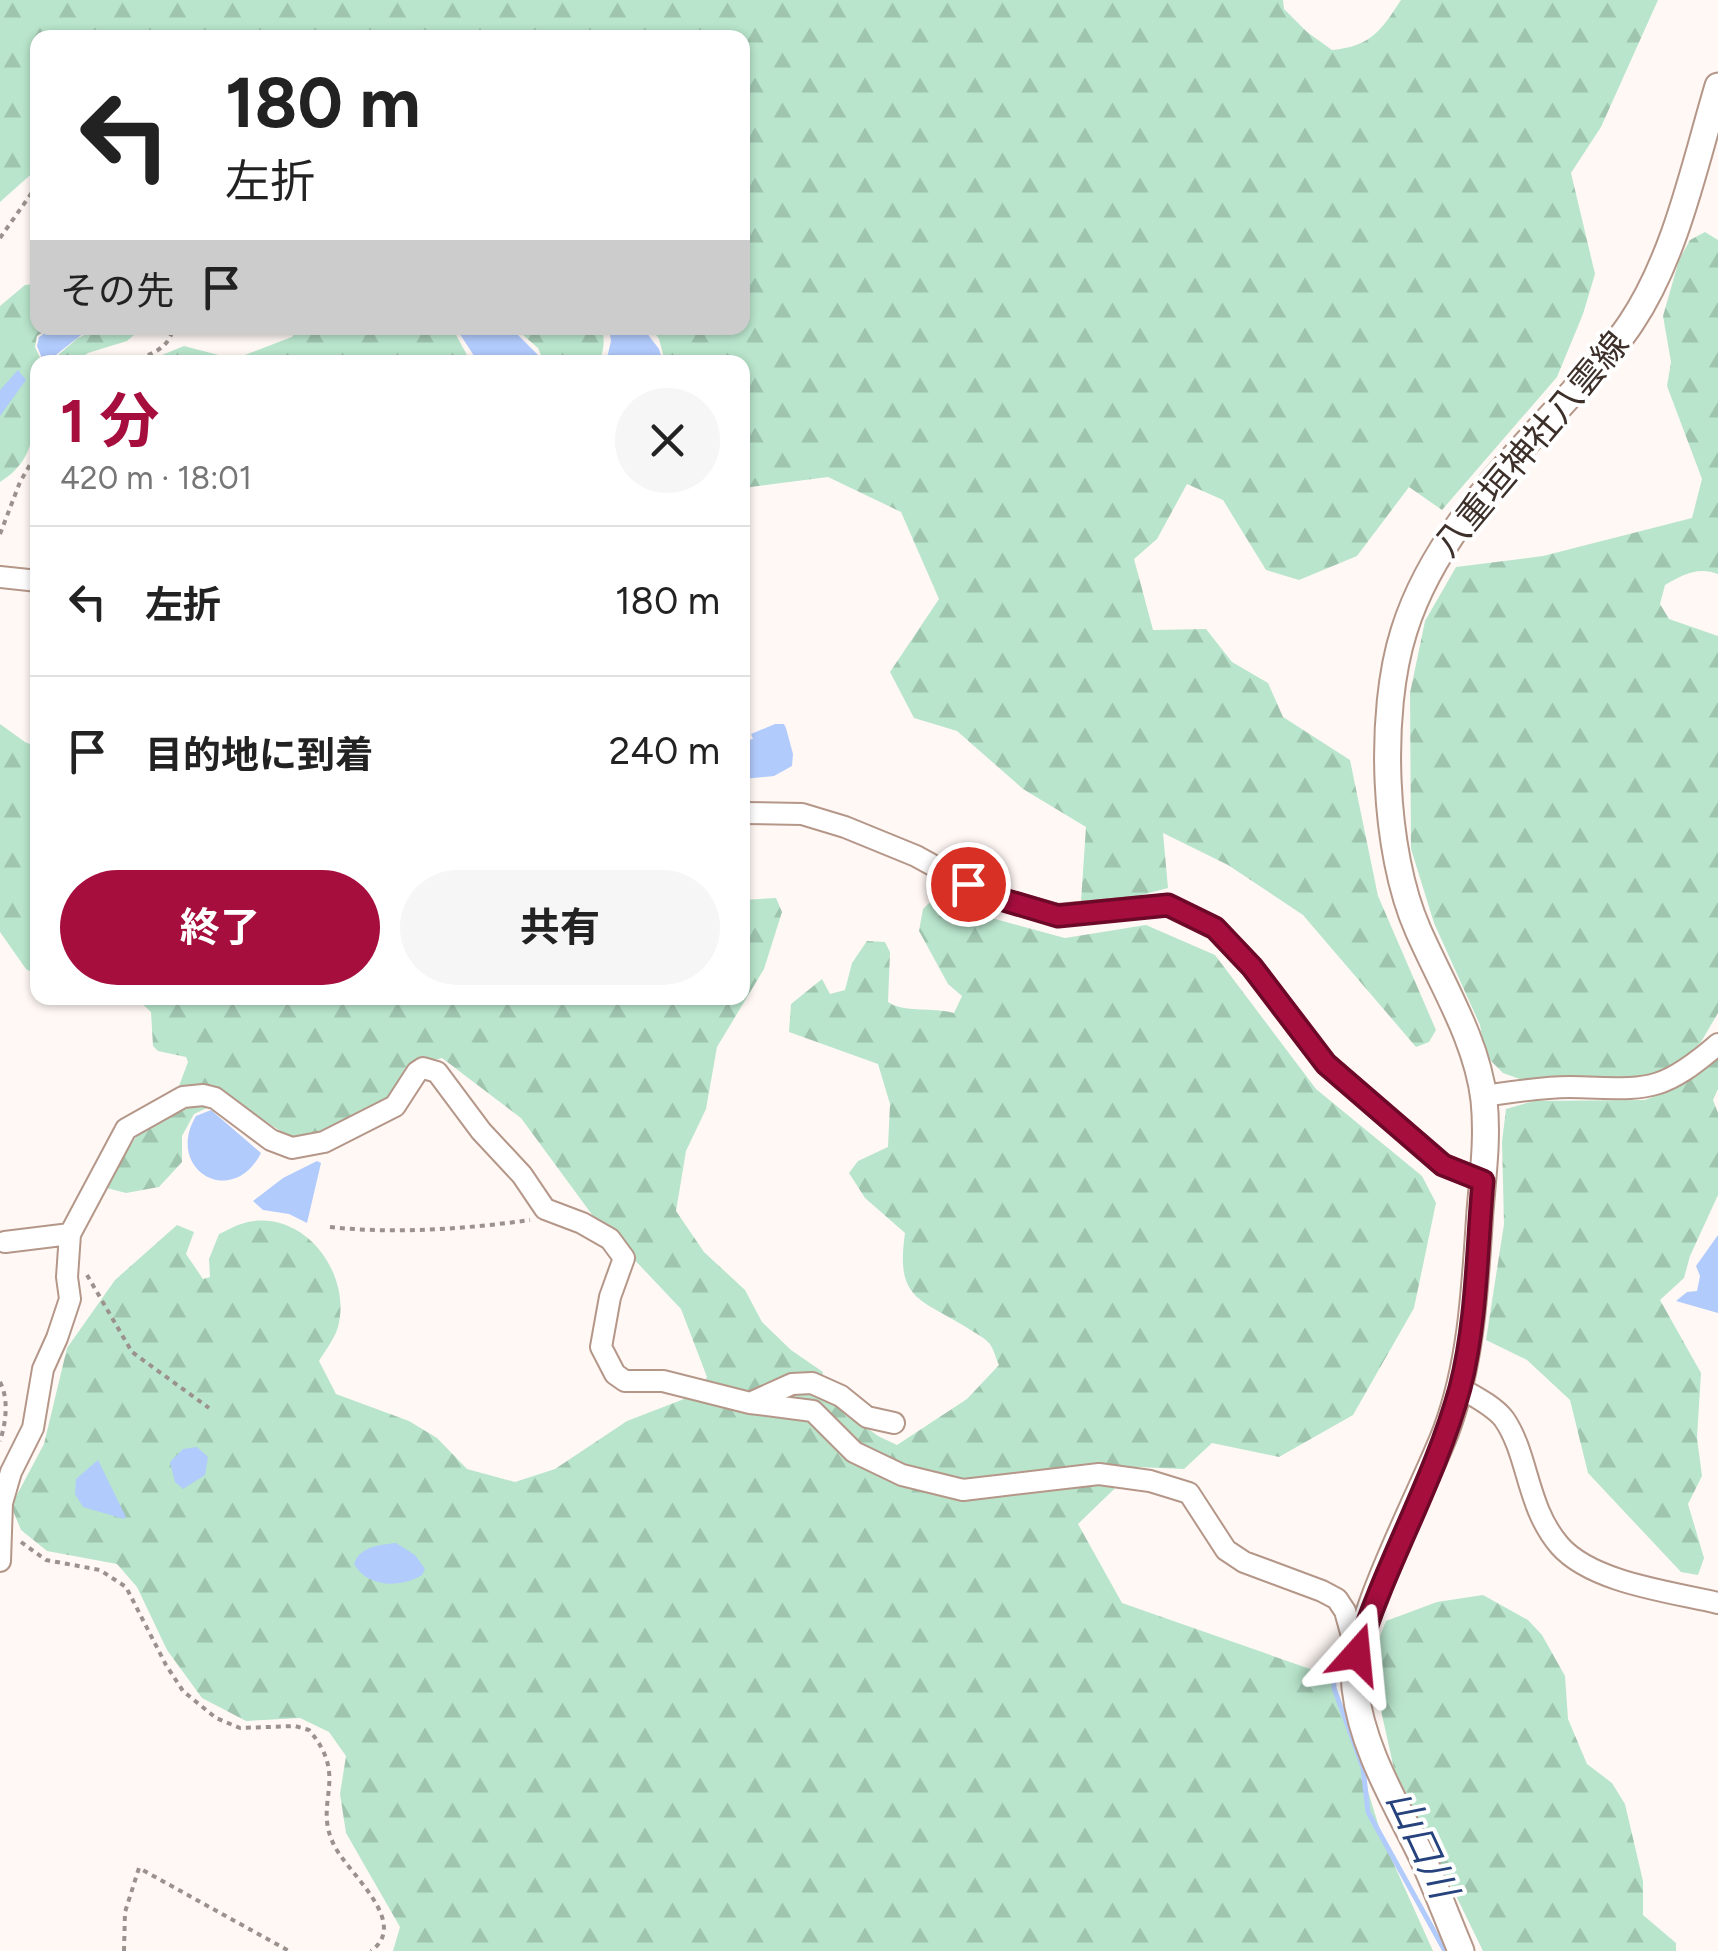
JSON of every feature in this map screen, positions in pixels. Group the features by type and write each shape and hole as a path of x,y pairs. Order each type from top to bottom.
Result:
{"main road":[{"name":"八重垣神社八雲線","path":"1460,1951 1422,1858 1377,1766 1354,1685 1357,1654 1369,1614 1446,1431 1460,1388 1470,1324 1487,1137 1478,1066 1415,925 1395,856 1389,777 1394,671 1426,573 1446,540 1611,351 1644,303 1672,236 1718,86"}],"street":[{"path":"0,577 30,580"},
{"path":"750,813 802,814 845,827 916,856 987,895 1058,916 1168,905 1215,928 1252,967 1326,1064 1443,1165 1483,1181"},
{"path":"1484,1096 1566,1087 1641,1089 1678,1076 1718,1044"},
{"path":"0,1562 2,1503 11,1472 33,1428 42,1368 70,1299 70,1234 126,1128 182,1096 203,1095 214,1098 271,1140 292,1148 324,1142 395,1106 416,1072 423,1068 437,1072 522,1174 546,1210 582,1223 610,1239 624,1258 610,1297 601,1347 615,1374 625,1381 664,1381 750,1403 813,1411 854,1452 902,1475 963,1490 1099,1474 1150,1481 1188,1493 1226,1550 1244,1562 1337,1599 1345,1611 1357,1654"},
{"path":"5,1242 70,1234"},
{"path":"750,1403 792,1384 812,1384 841,1396 867,1417 894,1423"},
{"path":"1460,1388 1503,1418 1539,1514 1562,1548 1597,1571 1631,1583 1718,1603"}],"path":[{"path":"0,238 30,195"},
{"path":"146,355 164,348 172,335"},
{"path":"0,534 30,470"},
{"path":"330,1226 356,1230 507,1223 551,1213"},
{"path":"83,1266 132,1352 208,1408"},
{"path":"0,1382 5,1391 5,1426 0,1441"},
{"path":"1,1529 46,1560 108,1573 126,1587 183,1691 212,1716 240,1728 295,1726 309,1730 331,1766 327,1818 330,1837 384,1915 386,1931 379,1946 371,1951"},
{"path":"124,1951 125,1912 139,1868 289,1951"}],"green space":[{"path":"0,0 1283,0 1284,9 1332,50 1356,45 1373,36 1401,0 1658,0 1601,127 1571,173 1595,274 1557,377 1442,510 1409,487 1357,556 1299,580 1266,570 1223,500 1187,484 1157,539 1134,559 1153,630 1206,629 1232,662 1268,683 1283,717 1350,760 1378,896 1436,1030 1429,1042 1416,1047 1303,915 1228,865 1163,833 1168,888 1126,899 1081,901 1086,827 1023,789 957,731 914,718 890,672 939,599 901,512 828,477 750,487 750,355 663,355 656,335 750,335 750,30 30,30 30,175 0,202"},
{"path":"1705,232 1718,240 1718,574 1697,571 1678,578 1665,585 1660,604 1669,619 1718,636 1718,1013 1701,1042 1675,1067 1639,1079 1593,1076 1528,1082 1503,1073 1485,1055 1480,1025 1434,923 1411,849 1410,693 1425,621 1456,567 1543,556 1692,518 1702,479 1667,386 1671,362 1663,316 1679,260 1690,240"},
{"path":"30,285 30,335 39,335 35,347 39,355 30,355 30,444 17,468 0,482 0,306"},
{"path":"134,335 85,355 58,355 78,338"},
{"path":"456,335 467,355 245,355 292,337"},
{"path":"523,335 603,335 604,341 602,355 541,355"},
{"path":"184,346 219,355 162,355"},
{"path":"0,724 30,744 30,971 0,932"},
{"path":"948,885 984,916 1065,938 1146,925 1215,955 1316,1089 1422,1176 1436,1203 1414,1308 1353,1415 1279,1457 1212,1443 1184,1469 1137,1467 1078,1524 1122,1603 1333,1677 1383,1840 1433,1951 393,1951 400,1927 346,1833 340,1794 346,1756 329,1732 300,1718 246,1721 202,1698 167,1650 137,1587 117,1564 47,1551 21,1530 11,1506 44,1444 67,1348 115,1280 177,1225 194,1232 186,1254 203,1279 210,1277 209,1259 219,1234 244,1223 269,1221 305,1236 331,1267 338,1287 338,1327 319,1361 336,1394 409,1421 437,1438 467,1469 515,1482 555,1469 627,1421 697,1394 707,1377 681,1309 593,1216 521,1118 442,1058 405,1068 394,1097 350,1121 295,1140 244,1108 209,1107 194,1114 182,1136 182,1162 159,1187 126,1193 103,1187 146,1122 176,1094 188,1062 186,1057 158,1051 153,1046 151,1012 144,1005 742,1005 717,1047 706,1109 686,1151 676,1211 704,1252 745,1290 762,1322 791,1350 823,1372 820,1394 897,1445 967,1399 999,1365 985,1339 915,1295 904,1273 905,1233 865,1198 849,1173 858,1161 888,1147 890,1104 878,1064 789,1032 791,1004 822,979 830,994 845,990 852,963 867,941 885,942 890,952 888,1002 902,1008 954,1013 962,996 948,984 919,931 923,909"},
{"path":"776,898 782,912 764,969 750,992 750,900"},
{"path":"1718,1052 1718,1089 1713,1100 1718,1113 1718,1195 1684,1278 1660,1300 1701,1373 1697,1438 1702,1476 1688,1504 1704,1558 1698,1575 1681,1572 1588,1473 1570,1400 1527,1360 1486,1340 1504,1224 1502,1142 1506,1109 1534,1101 1645,1100 1677,1088"},
{"path":"1483,1595 1528,1620 1542,1635 1565,1676 1568,1719 1587,1764 1612,1783 1625,1804 1643,1881 1643,1915 1676,1943 1676,1951 1483,1951 1394,1769 1370,1661 1386,1621 1437,1602"}],"water":[{"path":"81,335 56,355 41,355 39,337"},
{"path":"461,335 518,335 538,355 473,355"},
{"path":"610,335 648,335 661,355 608,355"},
{"path":"18,370 26,380 0,416 0,390"},
{"path":"784,724 793,754 792,766 774,776 750,778 751,734"},
{"path":"211,1110 261,1153 249,1170 234,1179 206,1176 195,1166 189,1152 188,1135 196,1116"},
{"path":"317,1161 321,1163 307,1223 289,1214 263,1210 253,1201 283,1178"},
{"path":"1718,1235 1718,1313 1676,1301 1687,1292 1697,1291 1700,1276 1696,1266"},
{"path":"197,1447 208,1457 205,1475 183,1489 175,1482 170,1462 183,1449"},
{"path":"98,1460 124,1519 83,1507 75,1494 76,1479"},
{"path":"396,1543 415,1555 425,1569 422,1575 395,1584 385,1583 367,1578 354,1564 366,1550"}],"waterway":[{"name":"山口川","path":"1343,1645 1334,1658 1334,1688 1363,1768 1368,1812 1445,1951"}],"route":[{"path":"968,884 987,895 1058,916 1168,905 1215,928 1252,967 1326,1064 1443,1165 1483,1181 1476,1272 1460,1388 1446,1431 1369,1614 1357,1654"}]}
